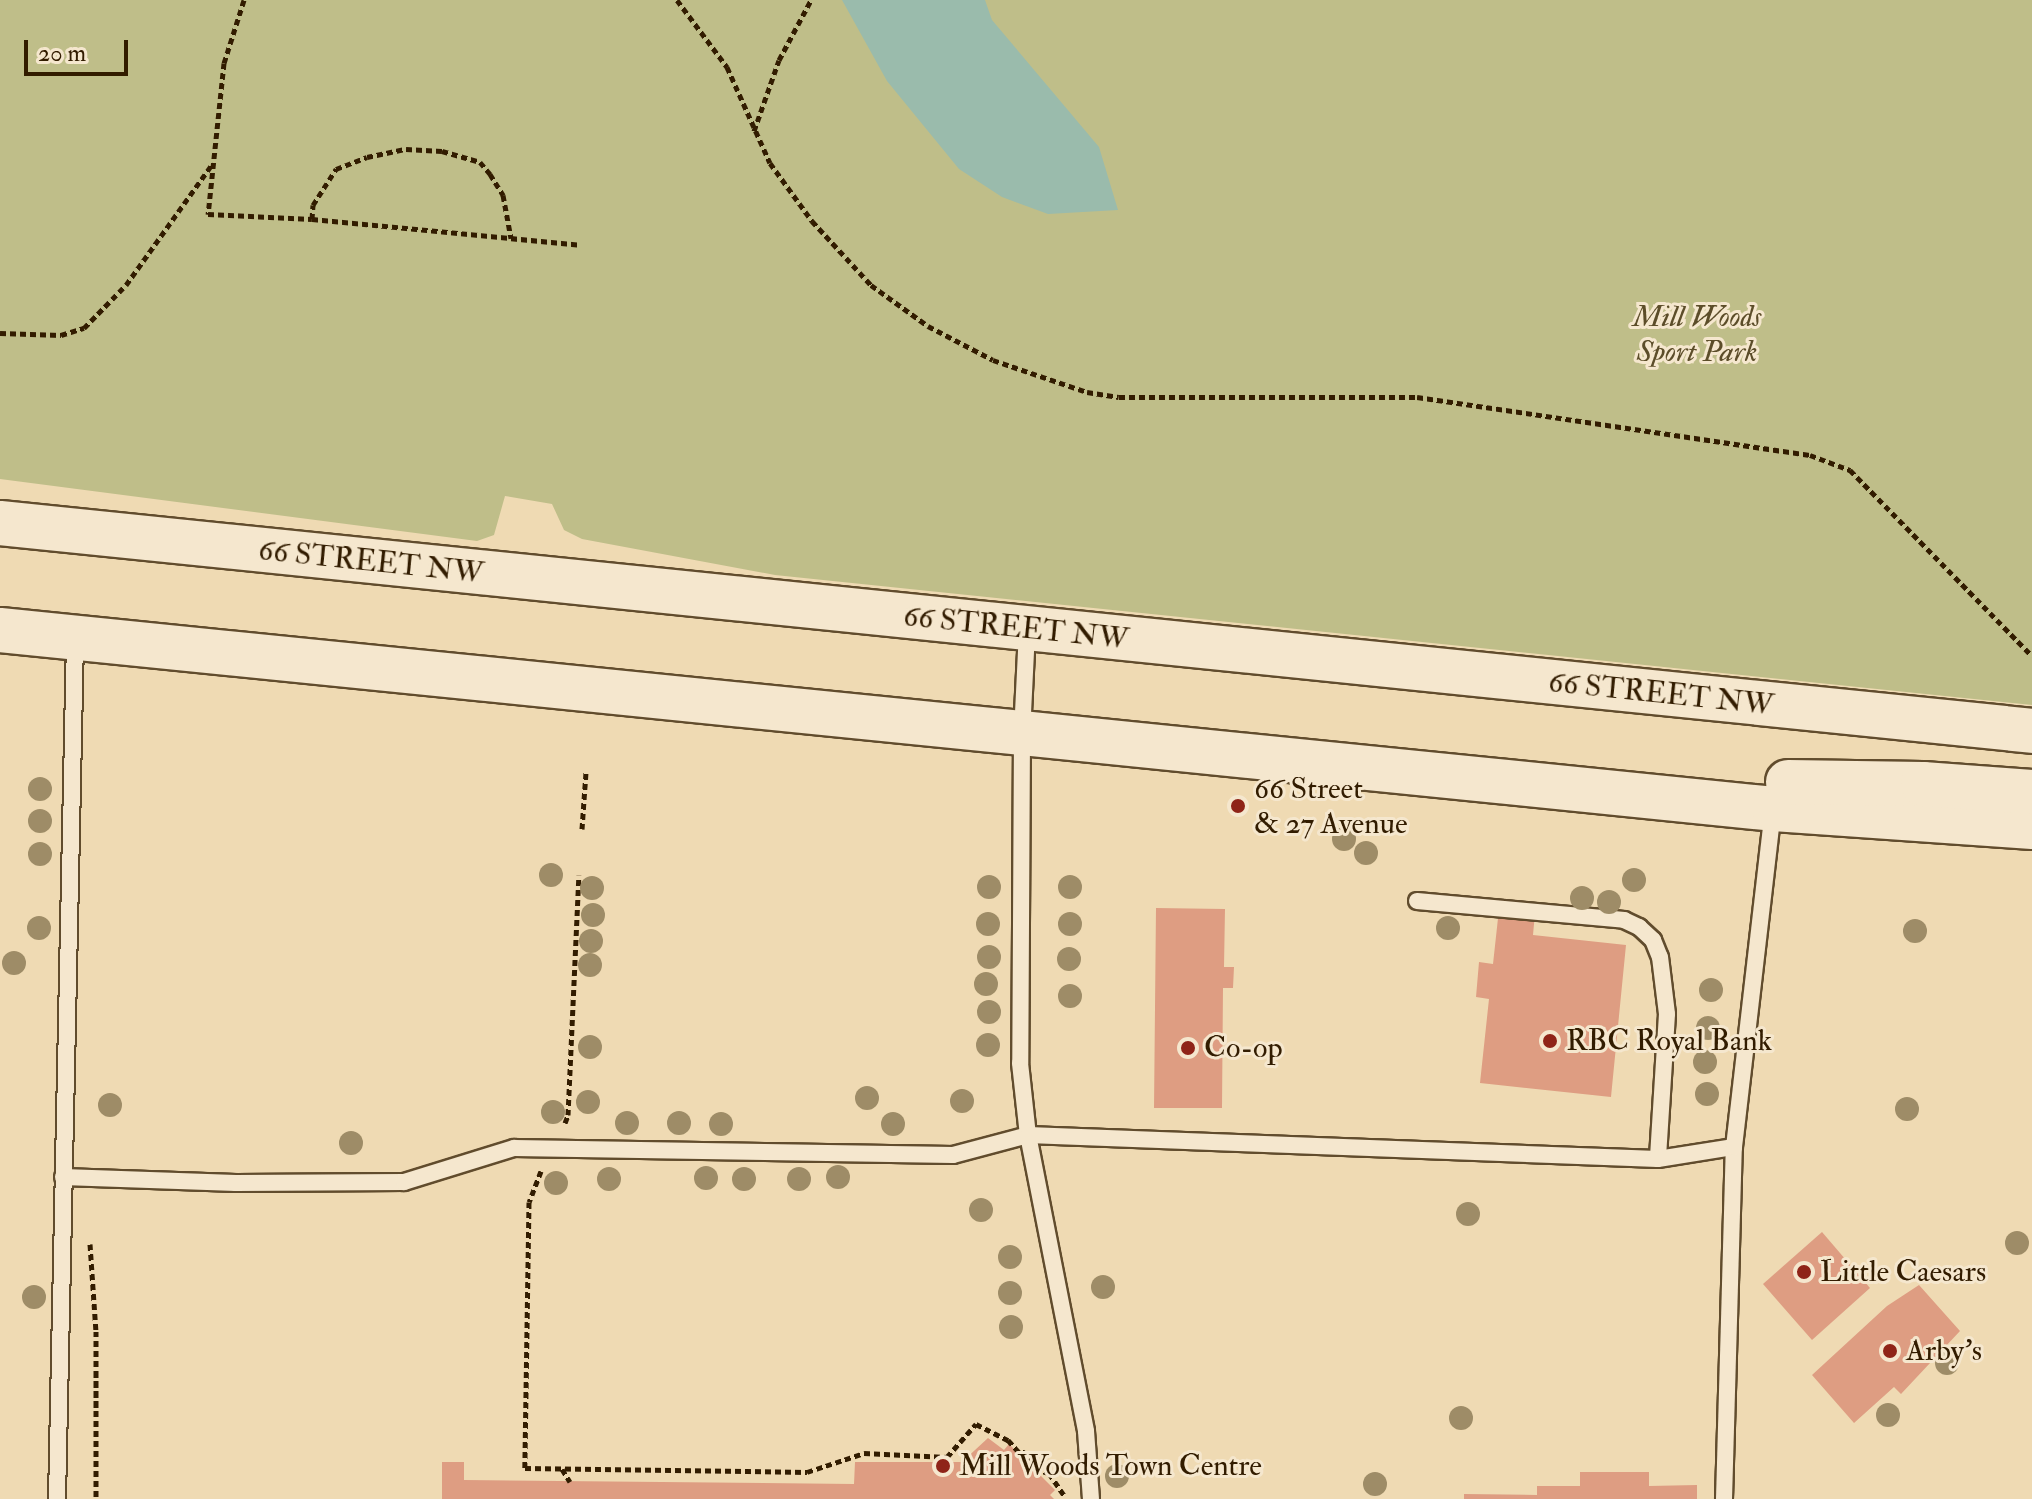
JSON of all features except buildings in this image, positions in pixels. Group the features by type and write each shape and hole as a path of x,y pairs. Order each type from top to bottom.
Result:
{"main road":[{"name":"66 STREET NW","path":"0,523 2032,731"},
{"path":"0,550 62,530"},
{"path":"0,630 1774,809 2032,827"},
{"path":"1466,778 1923,784 2032,792"}],"lane":[{"path":"1027,629 1022,734 1020,1063 1028,1135 1086,1431 1091,1499"},
{"path":"57,1499 75,637"},
{"path":"1724,1499 1734,1147 1774,809"},
{"path":"1417,901 1624,920 1639,927 1653,940 1660,957 1667,1014 1658,1159"},
{"path":"63,1177 236,1183 404,1182 514,1148 953,1155 1028,1135 1658,1159 1734,1147"}],"path":[{"path":"244,0 224,63 208,214 312,219 580,245"},
{"path":"677,0 727,67 754,132 790,193 871,285 928,326 993,360 1087,392 1119,397 1417,397 1810,455 1850,470 2032,656"},
{"path":"754,132 779,60 811,0"},
{"path":"312,219 313,205 336,169 406,149 442,151 480,162 490,174 503,195 511,238"},
{"path":"0,333 61,335 84,328 126,285 214,162"},
{"path":"582,829 586,772"},
{"path":"563,1128 568,1115 579,875"},
{"path":"530,1168 542,1169 529,1202 525,1468 807,1472 864,1453 947,1457 976,1424 1008,1440 1034,1469 1049,1473 1067,1499"},
{"path":"89,1240 96,1331 96,1499"},
{"path":"561,1469 570,1482"},
{"path":"1105,1472 1132,1474"}],"green space":[{"name":"Mill Woods Sport Park","path":"0,0 2032,0 2032,705 775,575 582,539 564,530 552,504 505,496 494,535 477,541 0,479"}],"shaded area":[{"path":"842,0 985,0 992,20 1099,147 1118,210 1048,214 1002,197 959,169 887,81"}],"place":[{"name":"66 Street & 27 Avenue","path":"1238,806"},
{"name":"RBC Royal Bank","path":"1550,1041"},
{"name":"Co-op","path":"1188,1048"},
{"name":"Little Caesars","path":"1804,1272"},
{"name":"Arby's","path":"1890,1351"},
{"name":"Mill Woods Town Centre","path":"943,1466"}]}
